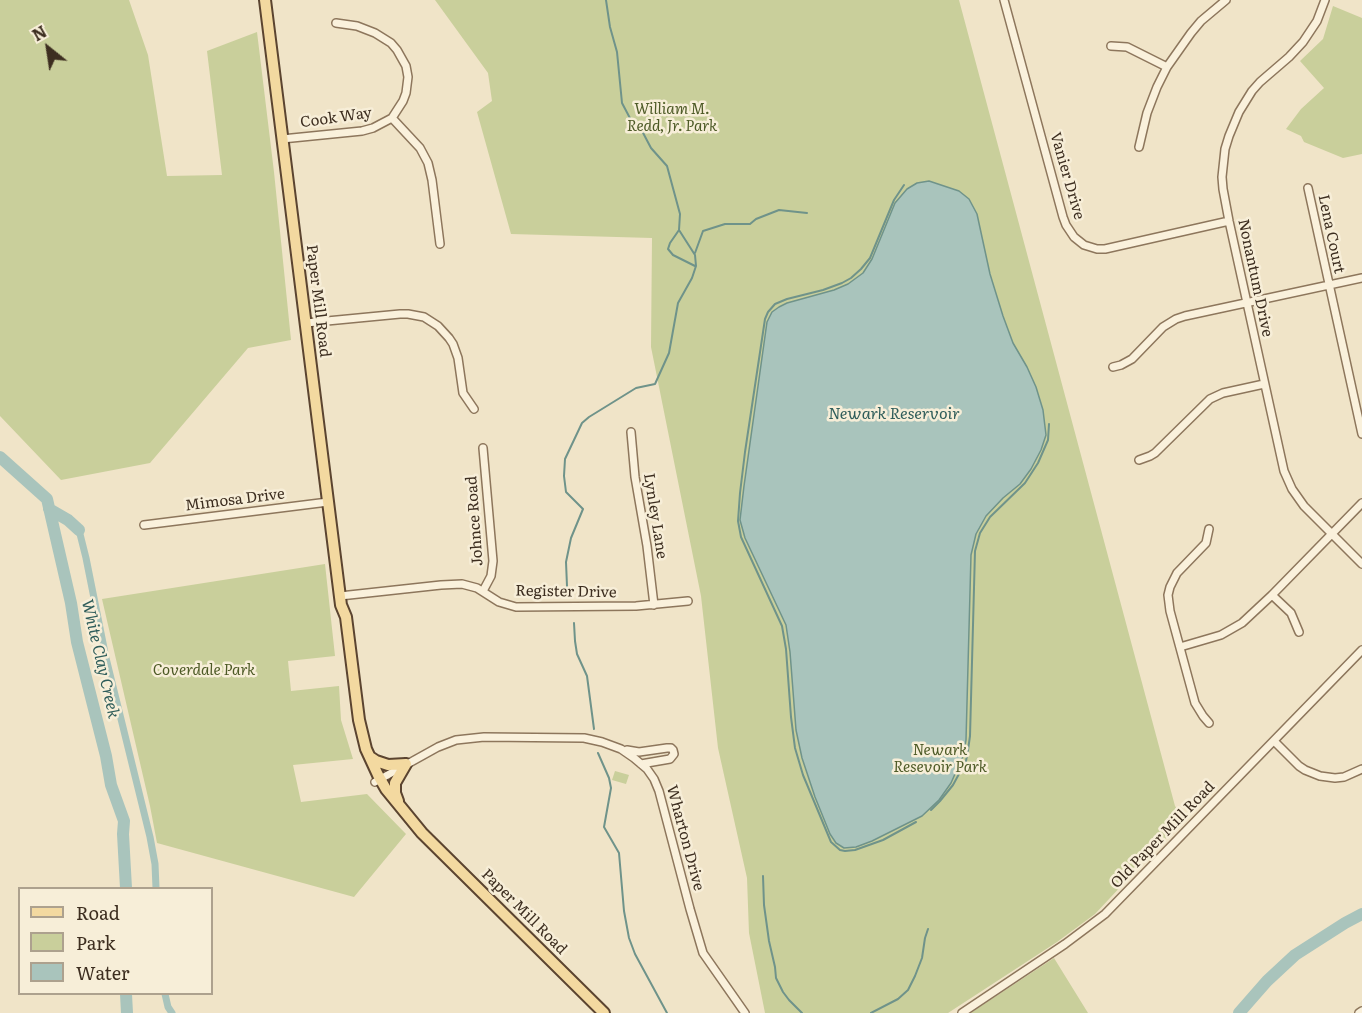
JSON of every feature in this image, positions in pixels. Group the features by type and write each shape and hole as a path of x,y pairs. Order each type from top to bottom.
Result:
{"main road":[{"name":"Paper Mill Road","path":"265,0 341,601 346,617 359,720 378,781 422,833 604,1013"},
{"name":"Paper Mill Road","path":"341,601 339,618 352,722 360,752 395,811 414,830 422,833"},
{"path":"370,757 388,765 406,764"},
{"path":"400,807 395,793 395,783 406,764"}],"street":[{"name":"Vanier Drive","path":"1004,0 1063,217 1074,237 1084,245 1104,249 1228,221"},
{"path":"1140,147 1150,107 1167,67 1191,33 1226,0"},
{"name":"Nonantum Drive","path":"1325,0 1317,21 1303,42 1252,91 1233,123 1222,177 1228,221 1287,480 1304,506 1362,564"},
{"name":"Cook Way","path":"282,139 373,128 392,118 403,101 408,85 406,66 391,43 357,26 336,22"},
{"path":"1111,46 1121,45 1132,49 1167,67"},
{"path":"392,118 420,148 428,164 440,244"},
{"name":"Lena Court","path":"1308,188 1362,434"},
{"path":"1113,367 1132,358 1163,327 1176,319 1362,278"},
{"path":"306,323 400,314 424,317 438,326 453,344 458,358 463,393 474,409"},
{"path":"1139,460 1155,453 1210,399 1223,393 1264,384"},
{"name":"Lynley Lane","path":"631,432 635,477 654,605"},
{"name":"Johnce Road","path":"483,448 493,561 491,576 483,591"},
{"name":"Mimosa Drive","path":"144,525 328,502"},
{"path":"1180,647 1232,630 1252,615 1362,503"},
{"path":"1209,529 1206,543 1177,573 1170,587 1169,602 1195,703 1209,723"},
{"name":"Register Drive","path":"341,601 441,585 462,584 483,591 499,602 516,607 654,605 688,601"},
{"path":"1272,595 1291,613 1299,632"},
{"name":"Old Paper Mill Road","path":"962,1013 1065,944 1105,914 1362,650"},
{"name":"Wharton Drive","path":"378,781 438,747 456,740 484,737 584,738 621,749 641,764 654,779 704,953 746,1013"},
{"path":"1274,741 1299,766 1313,774 1335,778 1344,777 1362,769"},
{"path":"621,749 639,753 667,748 673,750 674,754 670,759 641,764"}],"green space":[{"path":"0,0 129,0 148,55 167,176 222,175 207,51 257,32 291,340 248,348 150,463 61,480 0,416"},
{"name":"Newark Resevoir Park","path":"435,0 959,0 1175,806 1184,819 1095,914 1057,942 948,1013 765,1013 749,933 747,878 718,748 701,596 651,347 652,238 511,234 477,112 492,101 488,73"},
{"path":"1333,6 1362,18 1362,154 1343,158 1304,142 1301,136 1286,129 1301,109 1324,88 1300,61 1323,39"},
{"name":"Coverdale Park","path":"325,564 335,656 288,661 291,691 339,686 341,720 353,759 293,765 301,802 367,794 406,834 354,897 157,843 102,599"},
{"path":"615,771 629,775 626,784 612,780"},
{"path":"1054,958 1088,1013 971,1013 978,1008"}],"water":[{"name":"Newark Reservoir","path":"929,181 959,191 969,199 977,214 990,274 1003,316 1013,343 1036,387 1043,410 1046,435 1031,469 1020,484 986,516 976,534 971,555 966,740 963,756 951,783 939,800 922,816 872,841 856,847 844,848 836,843 830,834 802,758 796,730 786,625 745,538 740,520 744,486 767,322 772,312 787,303 848,284 863,273 872,259 895,203 907,189 917,183"}],"waterway":[{"path":"567,586 566,562 571,538 583,509 566,492 565,459 582,423 589,417 636,388 655,384 669,353 678,303 696,266 695,255 679,230 680,214 667,166 651,148 641,129 632,122 622,103 617,52 606,0"},
{"path":"904,185 894,200 870,258 861,269 842,283 787,299 775,304 768,312 765,319 745,452 738,521 741,537 782,626 795,748 803,775 831,842 840,850 855,850 883,840 916,822"},
{"path":"695,253 703,231 725,224 750,224 756,219 779,210 807,213"},
{"path":"679,230 668,249 673,255 695,266"},
{"path":"931,810 953,785 966,761 968,750 975,551 980,533 990,517 1025,483 1038,463 1048,440 1049,424"},
{"name":"White Clay Creek","path":"0,457 47,499 71,603 77,642 106,756 111,785 124,821 126,887"},
{"path":"49,509 68,520 79,530"},
{"path":"79,530 106,658 150,837 156,887"},
{"path":"574,623 577,654 587,676 594,729"},
{"path":"598,753 611,788 604,827 619,853 624,911 629,938 635,954 667,1013"},
{"path":"763,876 764,905 776,978 783,992 802,1013"},
{"name":"White Clay Creek","path":"1239,1013 1267,981 1295,955 1362,914"},
{"path":"871,1013 898,999 908,990 922,958 928,929"},
{"name":"White Clay Creek","path":"126,995 127,1013"},
{"path":"165,995 172,1013"}],"park label":[{"name":"William M. Redd, Jr. Park","path":"672,118"}]}
